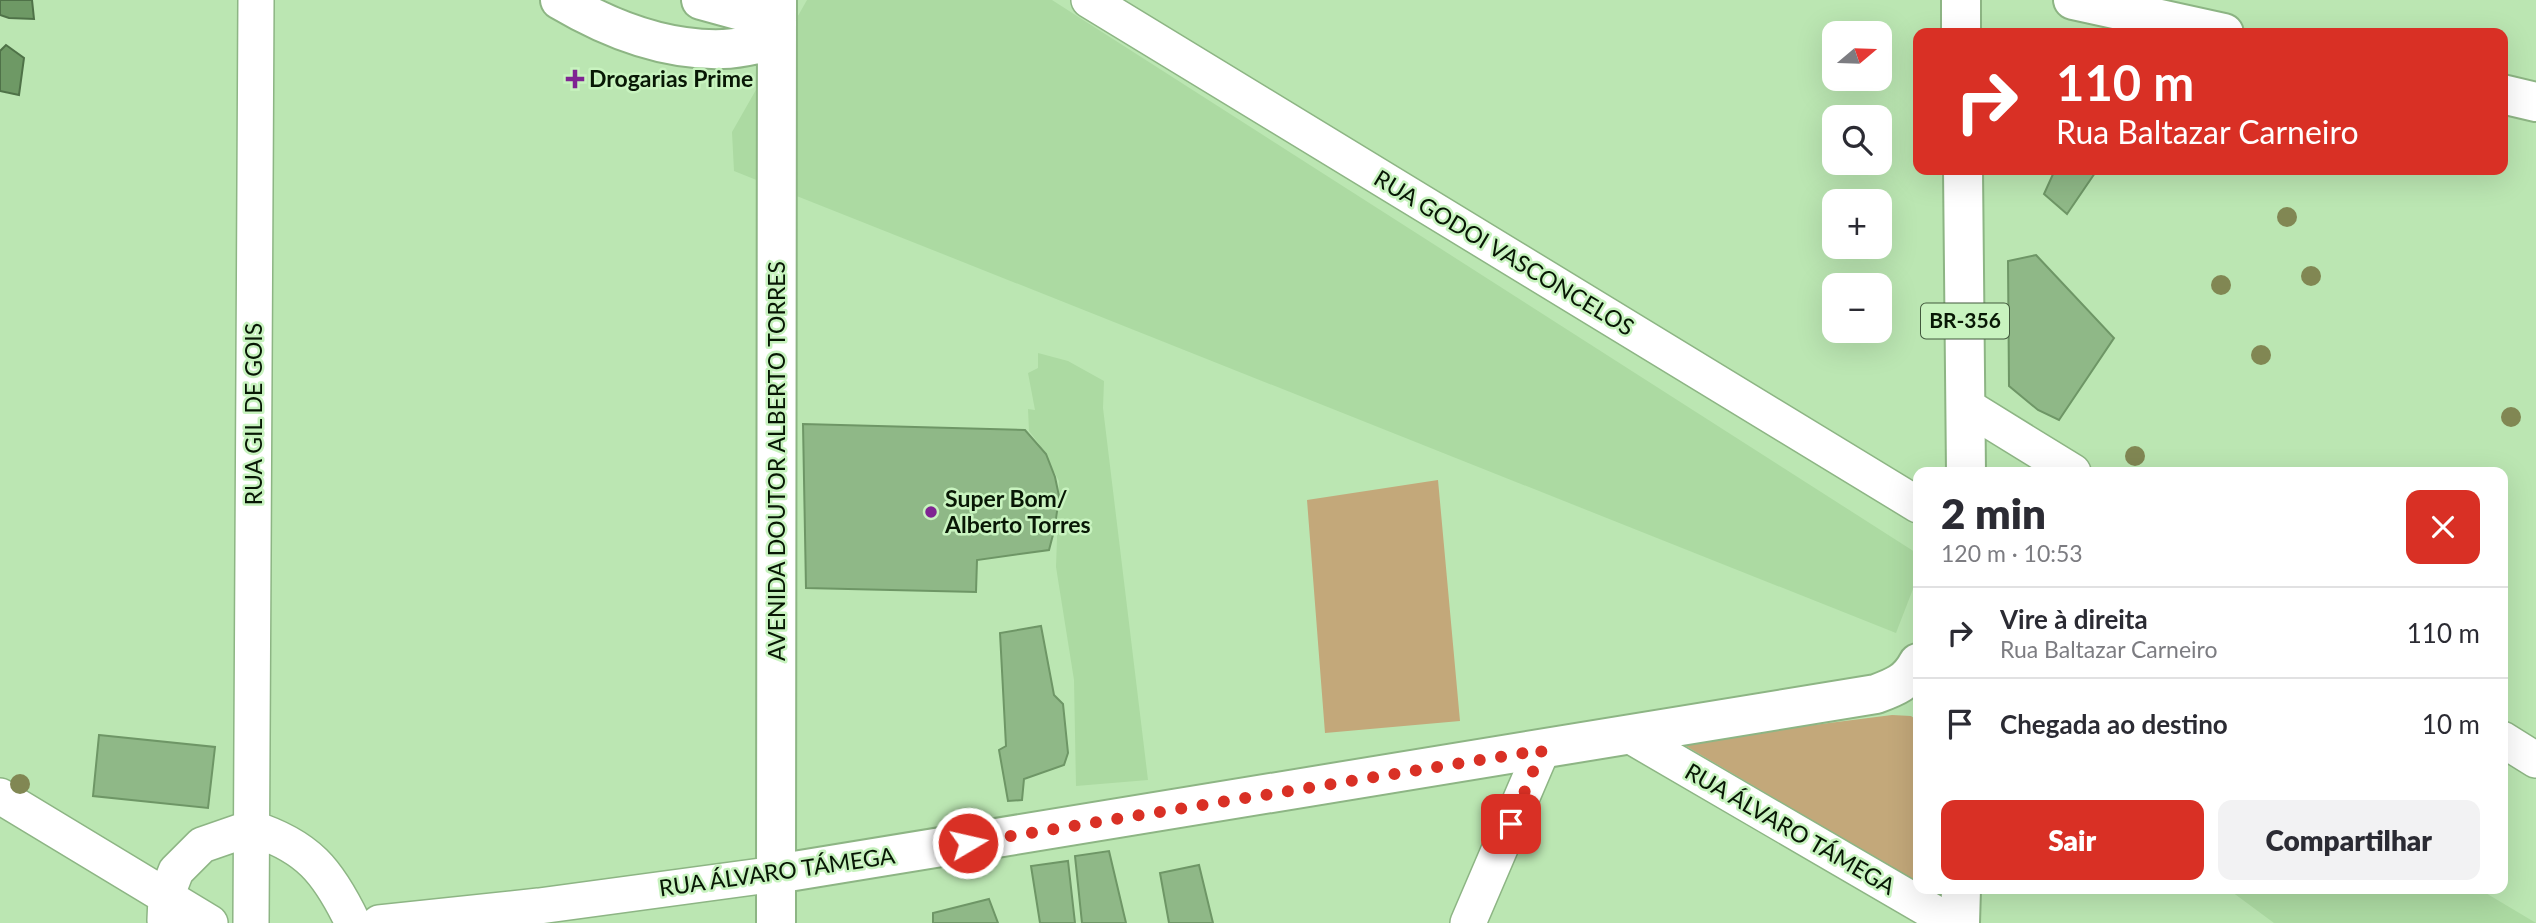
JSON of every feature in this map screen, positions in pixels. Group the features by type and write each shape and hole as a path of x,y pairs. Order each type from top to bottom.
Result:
{"main road":[{"path":"560,0 593,19 670,46 724,49 777,17"},
{"path":"701,0 777,17"},
{"path":"1961,0 1961,28"},
{"path":"2073,0 2201,28"},
{"name":"AVENIDA DOUTOR ALBERTO TORRES","path":"776,923 777,17"},
{"path":"2508,95 2536,102"},
{"name":"BR-356","path":"1963,175 1966,467"},
{"name":"RUA ÁLVARO TÁMEGA","path":"776,874 1876,694 1900,685 1913,672"},
{"path":"1960,923 1961,894"}],"street":[{"name":"RUA GIL DE GOIS","path":"251,923 256,0"},
{"name":"RUA GODOI VASCONCELOS","path":"1089,0 1913,502"},
{"path":"1966,406 2065,467"},
{"name":"RUA ÁLVARO TÁMEGA","path":"1629,735 1952,923"},
{"path":"2508,743 2536,760"},
{"path":"1468,923 1542,750"},
{"path":"0,796 166,910 210,923"},
{"path":"166,910 176,871 202,845 251,828 278,837 311,858 338,891 353,923"},
{"name":"RUA ÁLVARO TÁMEGA","path":"379,923 540,906 776,874"}],"shaded area":[{"path":"0,0 32,0 34,19 0,15"},
{"path":"807,0 1052,0 1913,551 1913,589 1896,633 734,171 732,132"},
{"path":"6,45 24,58 19,95 0,91 0,51"},
{"path":"1038,353 1068,361 1104,381 1103,408 1148,780 1076,786 1074,680 1056,567 1059,481 1029,431 1028,409 1035,410 1028,373 1038,368"},
{"path":"1438,480 1460,721 1325,733 1307,500"},
{"path":"1892,715 1911,716 1913,880 1679,742"},
{"path":"2235,894 2487,894 2536,923 2274,923"}],"building":[{"path":"2053,175 2094,175 2067,214 2044,194"},
{"path":"2036,255 2114,338 2059,420 2038,410 2009,386 2008,261"},
{"name":"Super Bom/ Alberto Torres","path":"803,424 1025,430 1046,454 1059,496 1049,550 977,560 976,592 806,588"},
{"path":"1041,626 1054,695 1063,704 1068,753 1064,765 1024,779 1022,800 1008,801 999,750 1006,746 1000,633"},
{"path":"99,735 215,747 208,808 93,796"},
{"path":"1109,851 1126,923 1082,923 1075,856"},
{"path":"1068,861 1075,923 1040,923 1031,866"},
{"path":"1199,865 1213,923 1169,923 1160,873"},
{"path":"989,899 998,923 933,923 933,913"}],"place":[{"name":"Drogarias Prime","path":"575,79"},
{"name":"Super Bom/ Alberto Torres","path":"931,512"}],"route":[{"path":"968,843 1542,750 1511,824"}]}
